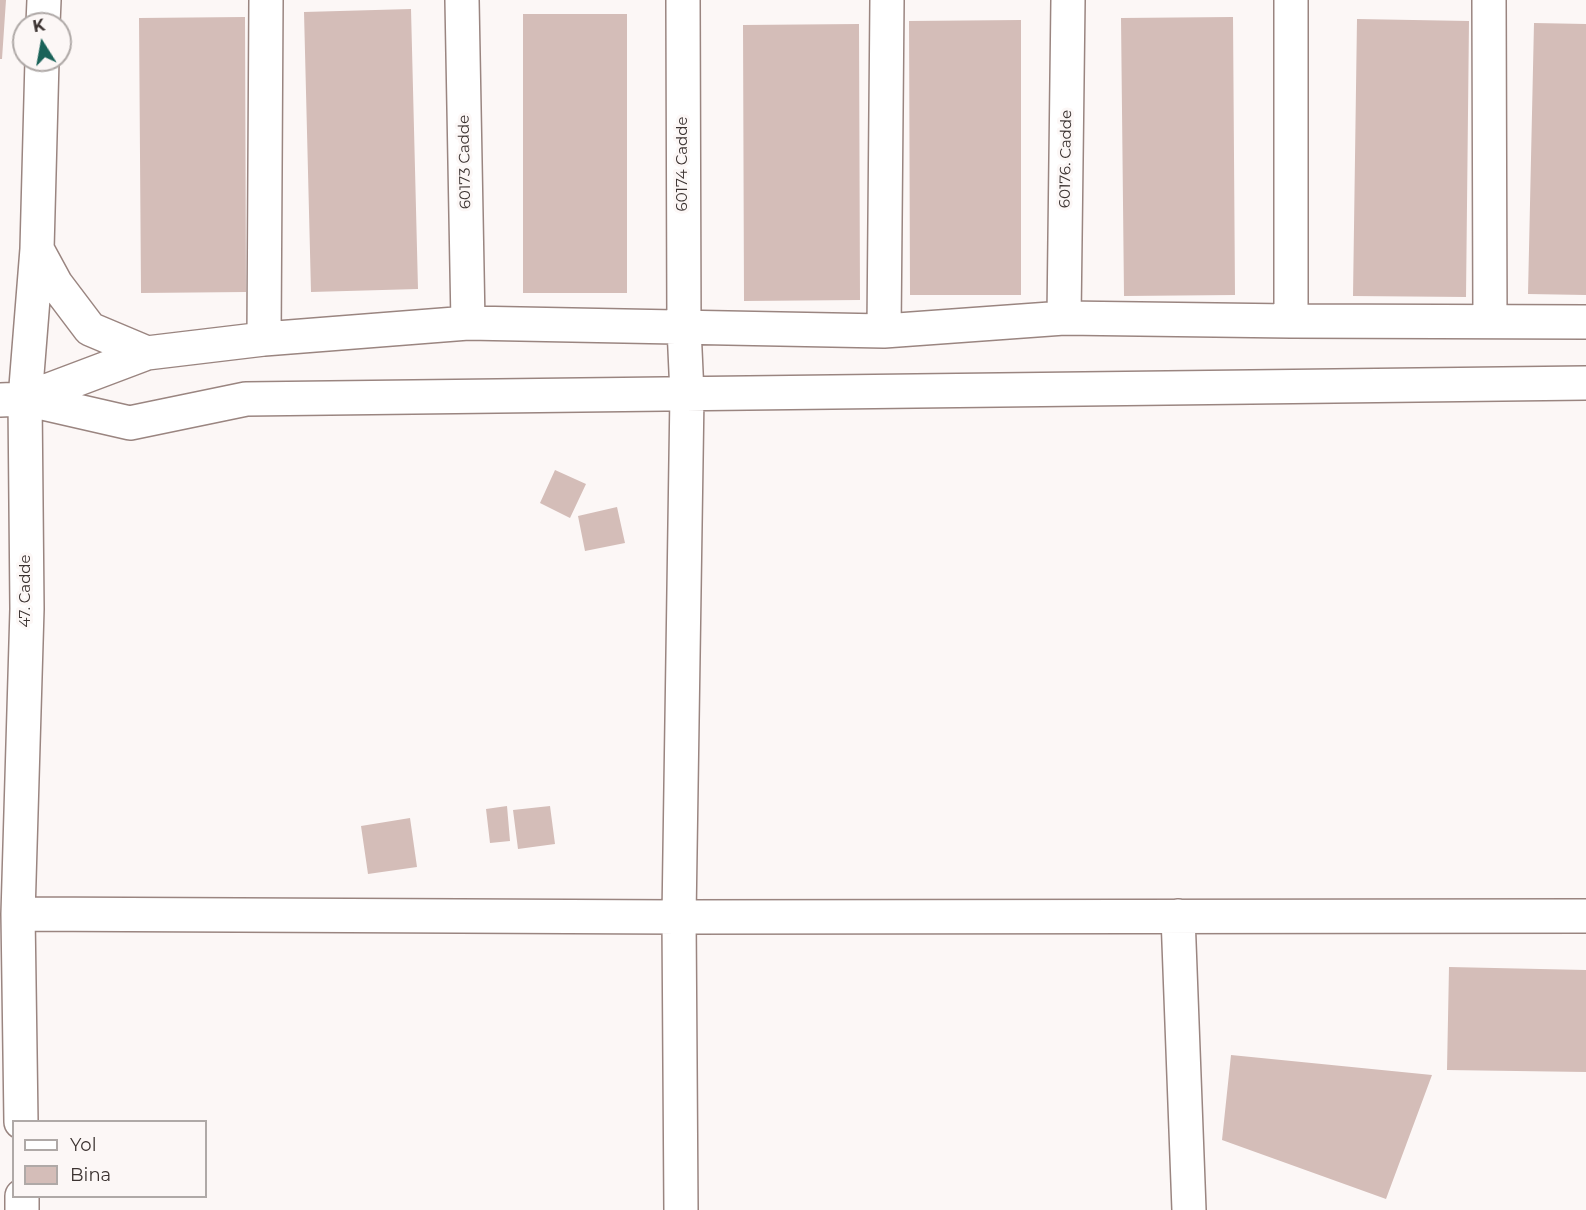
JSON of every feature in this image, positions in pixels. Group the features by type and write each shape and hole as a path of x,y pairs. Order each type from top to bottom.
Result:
{"street":[{"path":"264,339 266,0"},
{"name":"60173 Cadde","path":"462,0 468,323"},
{"name":"60174 Cadde","path":"681,1210 679,917 687,394 684,328 683,0"},
{"path":"884,331 887,0"},
{"name":"60176. Cadde","path":"1064,318 1068,0"},
{"path":"1291,0 1291,321"},
{"path":"1489,0 1490,321"},
{"name":"47. Cadde","path":"21,1120 14,609 27,567 12,399 37,249 42,72"},
{"path":"37,249 56,284 90,329 147,353"},
{"path":"12,399 147,353 264,339 468,323 884,331 1064,318 1586,322"},
{"path":"12,399 130,423 246,399 1586,383"},
{"path":"0,521 27,567"},
{"path":"18,914 679,917 1586,916"},
{"path":"1178,916 1189,1210"}],"building":[{"path":"0,0 6,0 2,59 0,59"},
{"path":"411,9 418,289 311,292 304,12"},
{"path":"523,14 627,14 627,293 523,293"},
{"path":"245,17 246,292 141,293 139,18"},
{"path":"1233,17 1235,295 1124,296 1121,18"},
{"path":"1357,19 1469,21 1466,297 1353,296"},
{"path":"1021,20 1021,295 910,295 909,21"},
{"path":"1534,23 1586,24 1586,295 1528,294"},
{"path":"859,24 860,300 744,301 743,25"},
{"path":"555,470 586,484 570,518 540,503"},
{"path":"617,507 625,543 585,551 578,516"},
{"path":"507,806 510,841 490,843 486,809"},
{"path":"550,806 555,844 518,849 513,810"},
{"path":"410,818 417,867 368,874 361,826"},
{"path":"1449,967 1586,970 1586,1072 1447,1070"},
{"path":"1231,1055 1432,1075 1386,1199 1222,1140"}]}
